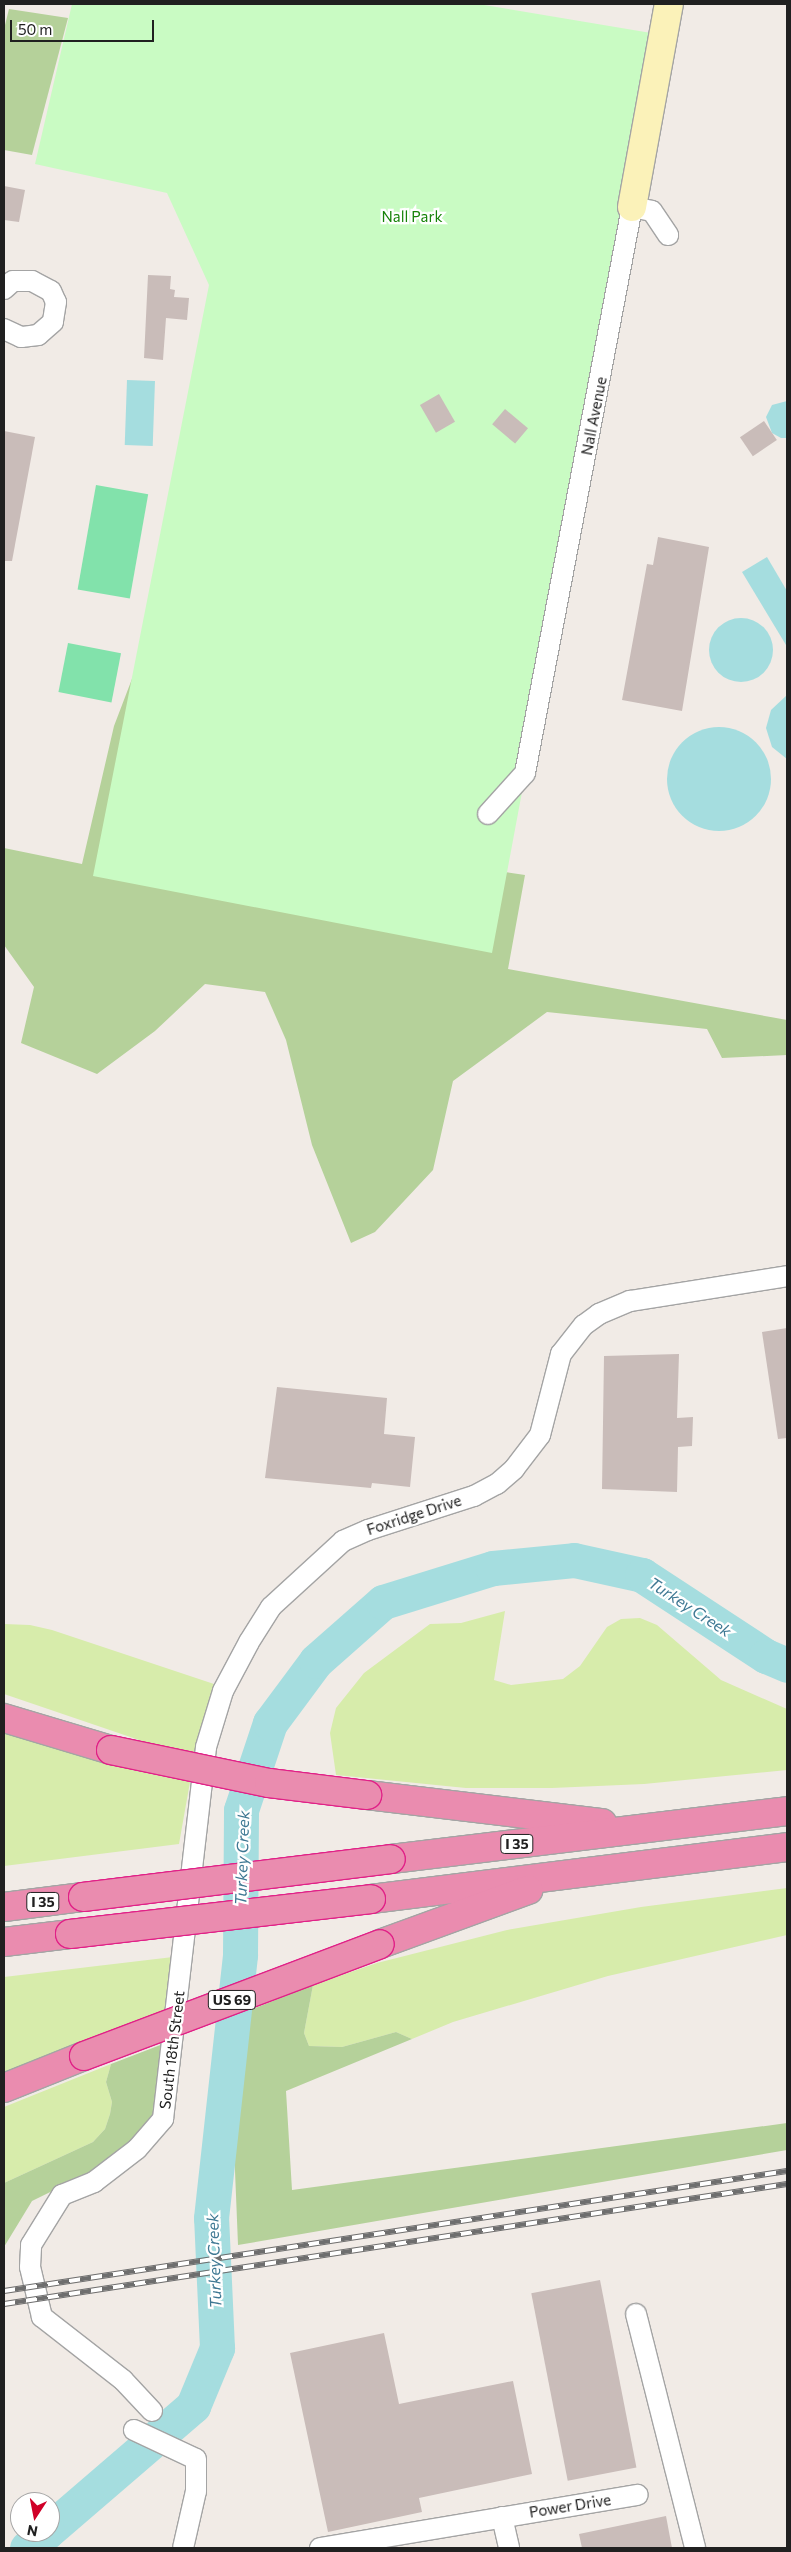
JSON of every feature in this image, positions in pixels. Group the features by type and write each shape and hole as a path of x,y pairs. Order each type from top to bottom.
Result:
{"highway":[{"path":"4,1718 111,1750 270,1783 644,1828"},
{"name":"I 35","path":"4,1907 787,1811"},
{"name":"I 35","path":"4,1942 371,1899 787,1847"},
{"name":"US 69","path":"4,2088 380,1944 577,1872"}],"street":[{"name":"Nall Avenue","path":"488,814 525,773 669,4"},
{"path":"632,207 652,211 668,235"},
{"path":"4,290 13,281 32,281 51,291 56,302 53,322 38,335 21,337 4,329"},
{"name":"Foxridge Drive","path":"190,1904 206,1748 211,1721 223,1690 249,1642 271,1607 295,1582 352,1535 474,1496 506,1477 523,1460 540,1435 561,1354 584,1325 599,1314 630,1301 787,1276"},
{"name":"South 18th Street","path":"152,2411 123,2380 42,2317 30,2267 31,2245 62,2195 94,2182 137,2149 163,2119 190,1904"},
{"path":"636,2314 695,2548"},
{"path":"134,2430 196,2459 196,2491 183,2548"},
{"name":"Power Drive","path":"320,2548 502,2516 638,2495"},
{"path":"502,2516 509,2548"}],"green space":[{"name":"Nall Park","path":"72,4 478,4 663,35 492,953 93,876 209,285 167,193 35,164"},
{"path":"9,9 68,18 32,155 4,150 4,29"},
{"path":"96,485 148,494 130,599 78,589"},
{"path":"151,629 438,862 525,875 508,969 787,1020 787,1055 722,1058 707,1029 547,1012 453,1081 433,1170 375,1232 351,1243 312,1145 286,1040 265,992 205,984 155,1031 97,1074 21,1043 34,987 4,945 4,848 82,864 114,726"},
{"path":"68,643 121,653 111,702 58,692"},
{"path":"505,1611 494,1680 511,1685 563,1679 580,1666 607,1627 621,1619 640,1618 657,1625 721,1680 787,1709 787,1770 644,1784 552,1788 466,1788 336,1775 330,1733 336,1708 364,1673 430,1624 461,1623"},
{"path":"4,1624 30,1625 52,1630 217,1685 195,1754 145,1742 4,1694"},
{"path":"4,1732 132,1770 190,1782 179,1844 4,1866"},
{"path":"787,1888 787,1935 608,1976 453,2022 412,2039 396,2032 342,2047 309,2046 304,2033 313,1985 377,1963 507,1930 641,1907"},
{"path":"173,1957 166,2012 4,2076 4,1977"},
{"path":"313,1985 304,2033 309,2046 342,2047 396,2032 412,2039 286,2091 292,2190 787,2123 787,2150 238,2245 234,2146 248,2011"},
{"path":"163,2044 157,2104 143,2134 97,2169 32,2201 4,2247 4,2183 93,2142 105,2129 110,2114 112,2102 106,2082 111,2064"},
{"path":"111,2064 106,2082 112,2102 105,2129 93,2142 4,2183 4,2107"}],"water":[{"path":"127,380 155,381 153,446 125,445"},
{"path":"787,401 787,438 781,438 772,433 766,417 772,405"},
{"path":"767,557 787,591 786,645 742,572"},
{"path":"735,618 747,618 764,627 771,638 773,650 771,662 764,673 747,682 735,682 723,677 714,668 709,656 709,644 714,632 723,623"},
{"path":"787,695 787,759 772,747 766,728 771,710"},
{"path":"719,727 739,731 756,742 767,759 771,779 767,799 756,816 739,827 719,831 699,827 682,816 671,799 667,779 671,759 682,742 699,731"}],"building":[{"path":"4,186 25,190 19,222 4,220"},
{"path":"148,275 171,276 170,289 175,290 174,297 189,298 187,320 166,318 163,360 144,358"},
{"path":"439,394 455,422 436,433 420,405"},
{"path":"505,409 528,428 515,444 492,424"},
{"path":"764,421 777,440 753,456 740,437"},
{"path":"4,431 35,437 12,561 4,561"},
{"path":"658,537 709,547 682,711 622,700 647,564 653,565"},
{"path":"787,1328 787,1438 778,1439 762,1332"},
{"path":"679,1354 677,1418 693,1417 692,1446 678,1447 677,1492 602,1489 604,1356"},
{"path":"277,1387 387,1398 384,1434 415,1437 410,1487 372,1483 371,1488 265,1478"},
{"path":"600,2280 636,2467 568,2481 531,2293"},
{"path":"384,2333 399,2404 513,2381 532,2474 419,2498 422,2512 328,2532 290,2353"},
{"path":"666,2516 672,2548 582,2548 579,2534"}],"waterway":[{"name":"Turkey Creek","path":"60,2520 193,2406 217,2348 211,2218 240,1955 241,1810 270,1723 316,1661 383,1602 493,1568 574,1560 642,1575 766,1656 787,1665"},
{"name":"Turkey Creek","path":"27,2548 34,2542"}],"railway":[{"path":"4,2291 787,2171"},
{"path":"4,2304 787,2184"}]}
